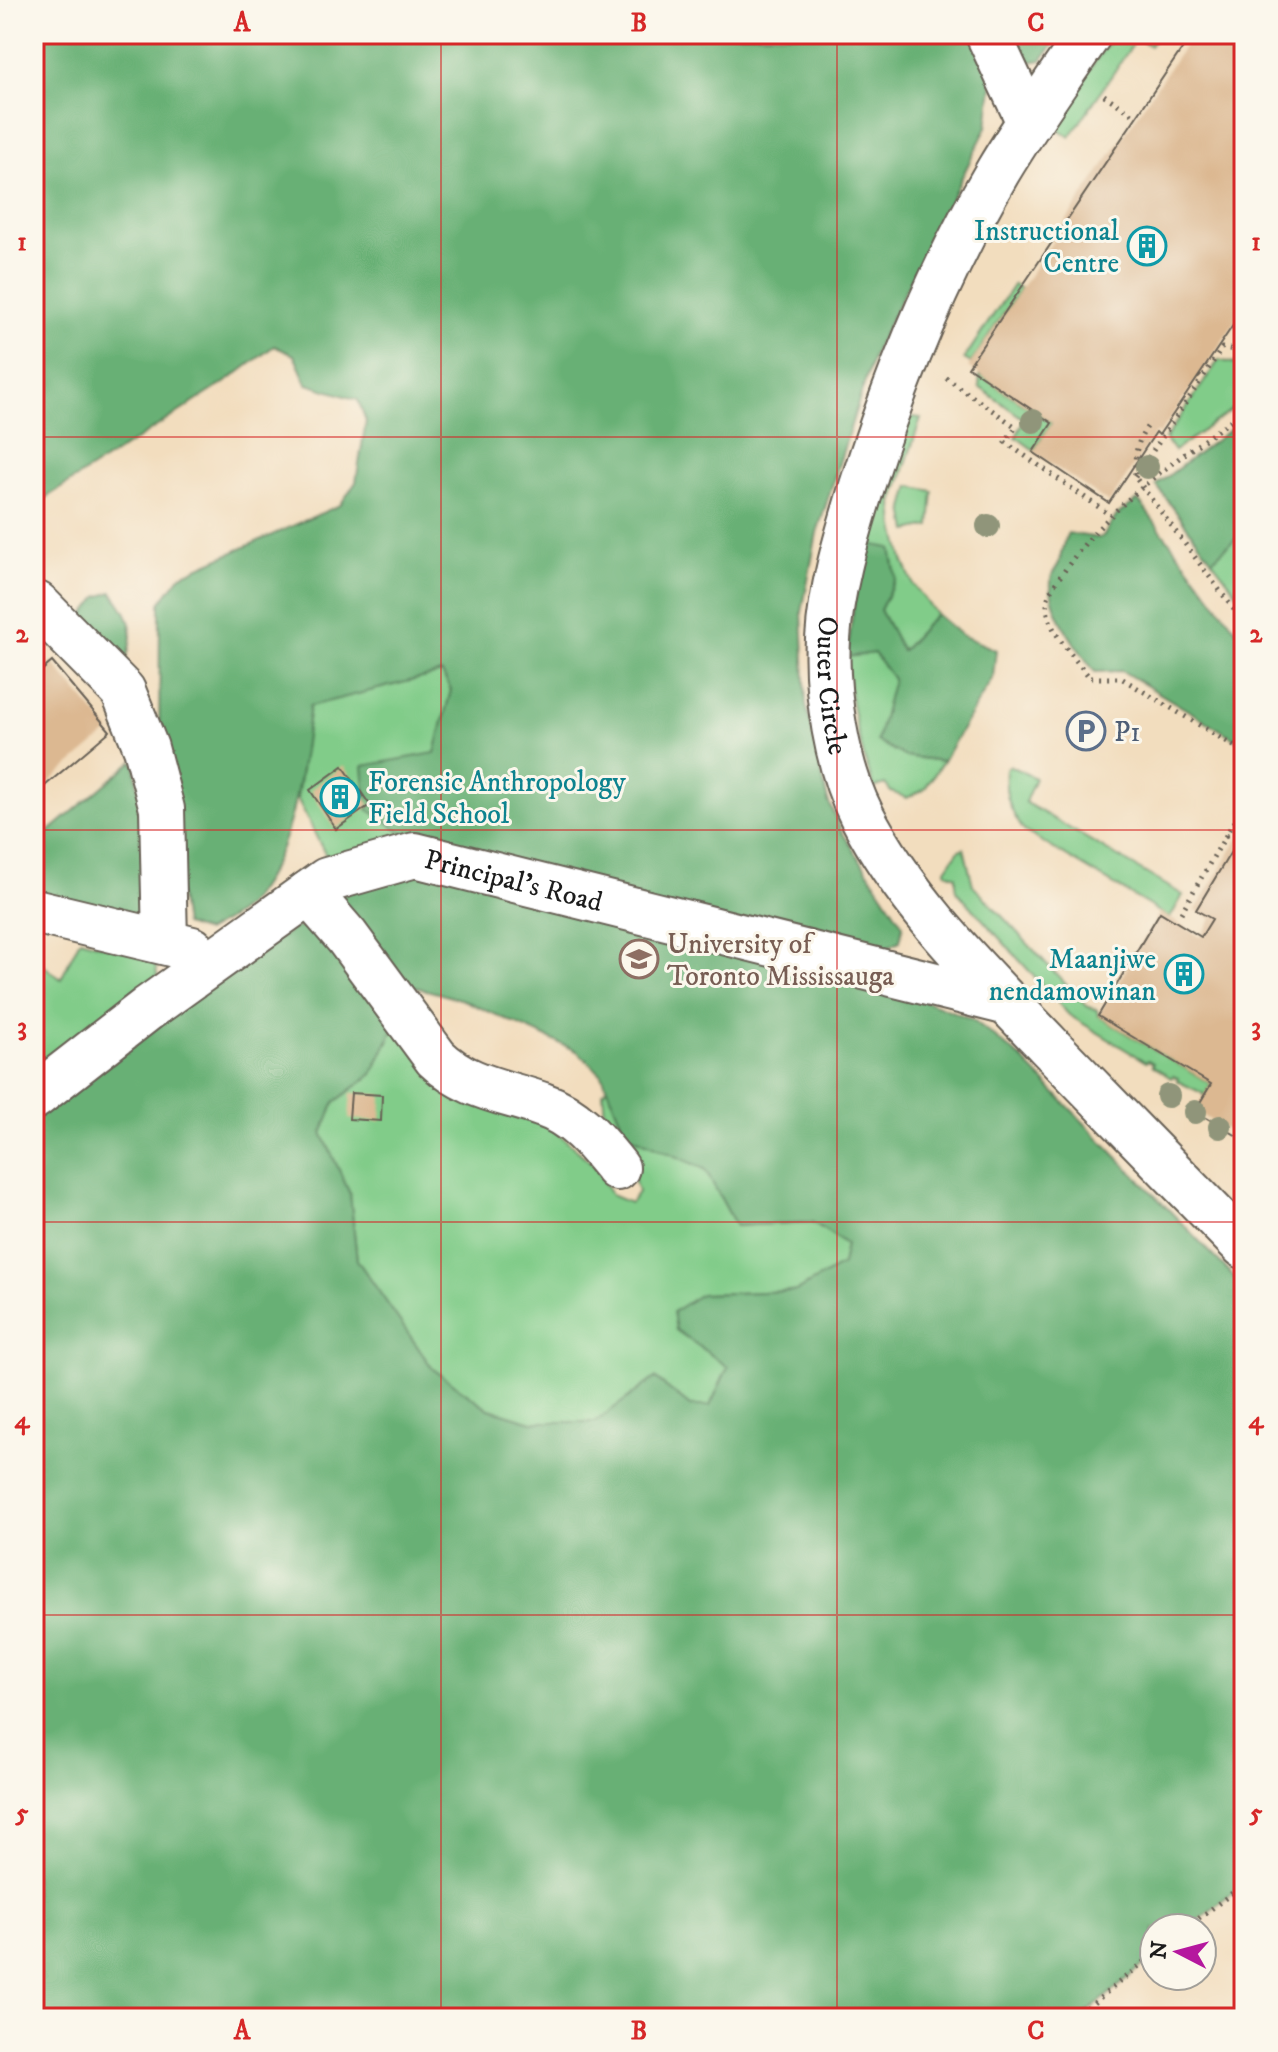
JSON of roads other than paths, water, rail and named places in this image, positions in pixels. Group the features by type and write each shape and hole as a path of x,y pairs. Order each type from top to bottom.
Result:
{"street":[{"path":"988,34 1029,122"},
{"name":"Outer Circle","path":"1089,34 1029,122 974,215 900,376 845,542 827,641 830,695 840,754 859,810 890,866 923,911 1244,1246"},
{"path":"37,604 123,691 146,748 162,809 165,942"},
{"name":"Principal's Road","path":"34,1097 147,1009 327,880 415,855 1008,1003"},
{"path":"309,893 347,937 436,1058 451,1073 482,1088 544,1105 572,1119 589,1133 617,1168"},
{"path":"34,911 222,956"}],"place":[{"name":"Instructional Centre","path":"1147,246"},
{"name":"P1","path":"1086,731"},
{"name":"Forensic Anthropology Field School","path":"340,797"},
{"name":"University of Toronto Mississauga","path":"639,959"},
{"name":"Maanjiwe nendamowinan","path":"1184,974"}]}
